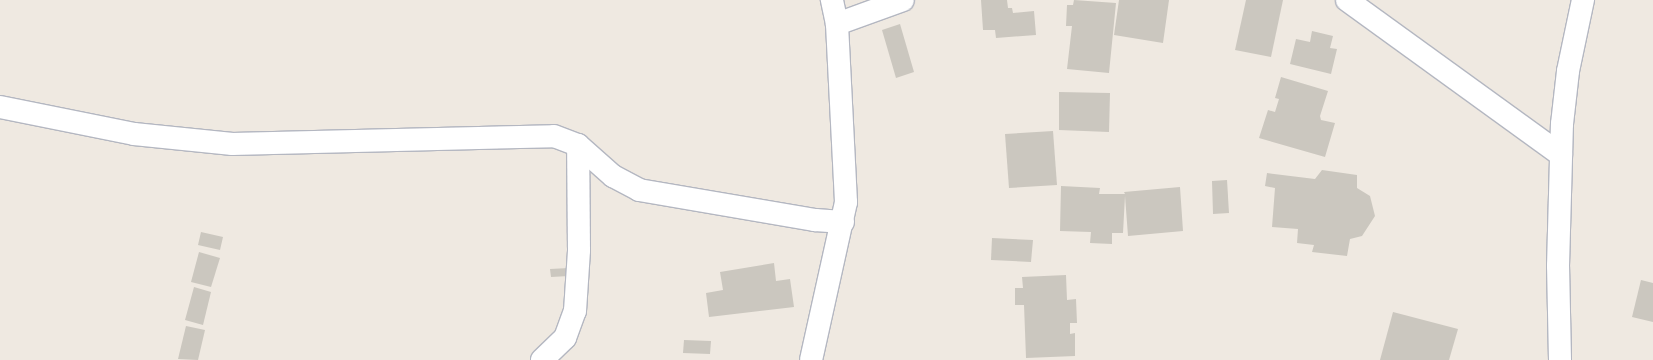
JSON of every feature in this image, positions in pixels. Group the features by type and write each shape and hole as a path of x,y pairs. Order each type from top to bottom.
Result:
{"street":[{"path":"811,360 843,222 846,202 837,24 832,0"},
{"path":"837,24 903,0"},
{"path":"1347,0 1561,155"},
{"path":"1560,360 1558,266 1561,155 1568,71 1583,0"},
{"path":"0,107 134,134 232,144 554,136 578,145 613,176 639,190 815,220 843,222"},
{"path":"542,360 565,338 575,311 579,250 578,145"}],"building":[{"path":"981,0 1007,0 1008,8 1012,8 1013,13 1034,11 1036,35 996,38 995,30 983,30"},
{"path":"1074,0 1116,3 1109,73 1067,69 1072,26 1066,26 1067,5 1073,5"},
{"path":"1119,0 1169,0 1163,43 1114,35"},
{"path":"1246,0 1283,0 1271,57 1235,50"},
{"path":"900,24 914,72 896,78 882,30"},
{"path":"1312,31 1333,36 1330,48 1337,49 1331,74 1290,64 1296,39 1310,42"},
{"path":"1281,77 1328,91 1320,116 1321,120 1335,123 1325,157 1259,138 1268,110 1275,112 1279,99 1275,98"},
{"path":"1059,92 1110,93 1109,132 1059,130"},
{"path":"1053,131 1057,185 1009,188 1005,134"},
{"path":"1322,170 1357,175 1357,188 1370,196 1375,216 1362,236 1350,239 1347,256 1312,252 1314,245 1297,243 1298,229 1272,227 1275,188 1265,186 1267,173 1315,179"},
{"path":"1227,180 1229,213 1213,214 1212,181"},
{"path":"1061,186 1100,188 1099,194 1125,194 1124,192 1180,187 1183,231 1128,236 1125,196 1123,233 1112,233 1112,244 1090,243 1091,232 1060,231"},
{"path":"201,232 223,237 220,250 198,245"},
{"path":"992,238 1033,240 1031,262 991,260"},
{"path":"199,252 220,258 211,287 191,282"},
{"path":"774,263 776,281 790,279 794,307 709,317 706,293 723,290 720,272"},
{"path":"569,268 569,276 551,277 550,269"},
{"path":"1066,275 1067,300 1076,299 1077,323 1070,323 1070,334 1075,333 1075,356 1026,358 1024,305 1015,305 1015,288 1023,288 1022,277"},
{"path":"1641,280 1653,283 1653,322 1632,317"},
{"path":"194,287 211,292 203,325 185,320"},
{"path":"1393,312 1458,329 1449,360 1380,360"},
{"path":"186,326 205,330 198,360 178,359"},
{"path":"684,340 711,341 710,354 683,353"}]}
